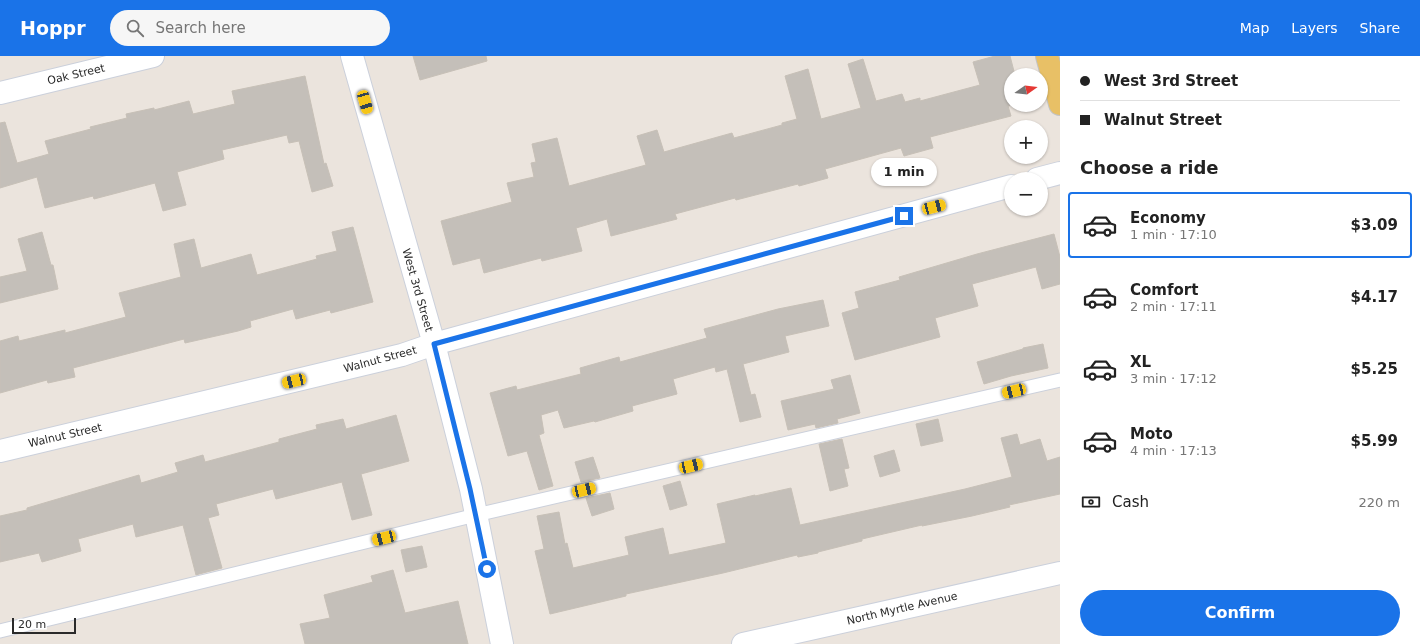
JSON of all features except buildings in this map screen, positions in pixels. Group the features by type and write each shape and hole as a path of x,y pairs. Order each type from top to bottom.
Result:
{"main road":[{"path":"1046,56 1060,104"}],"street":[{"name":"Oak Street","path":"0,93 153,56"},
{"name":"West 3rd Street","path":"352,56 434,344 476,515 502,644"},
{"path":"1048,176 1060,173"},
{"name":"Walnut Street","path":"0,451 402,355 434,344 1004,188"},
{"name":"North Myrtle Avenue","path":"743,644 1060,572"}],"lane":[{"path":"0,632 476,515 1060,380"}],"route":[{"path":"487,569 470,489 434,344 904,216"}]}
